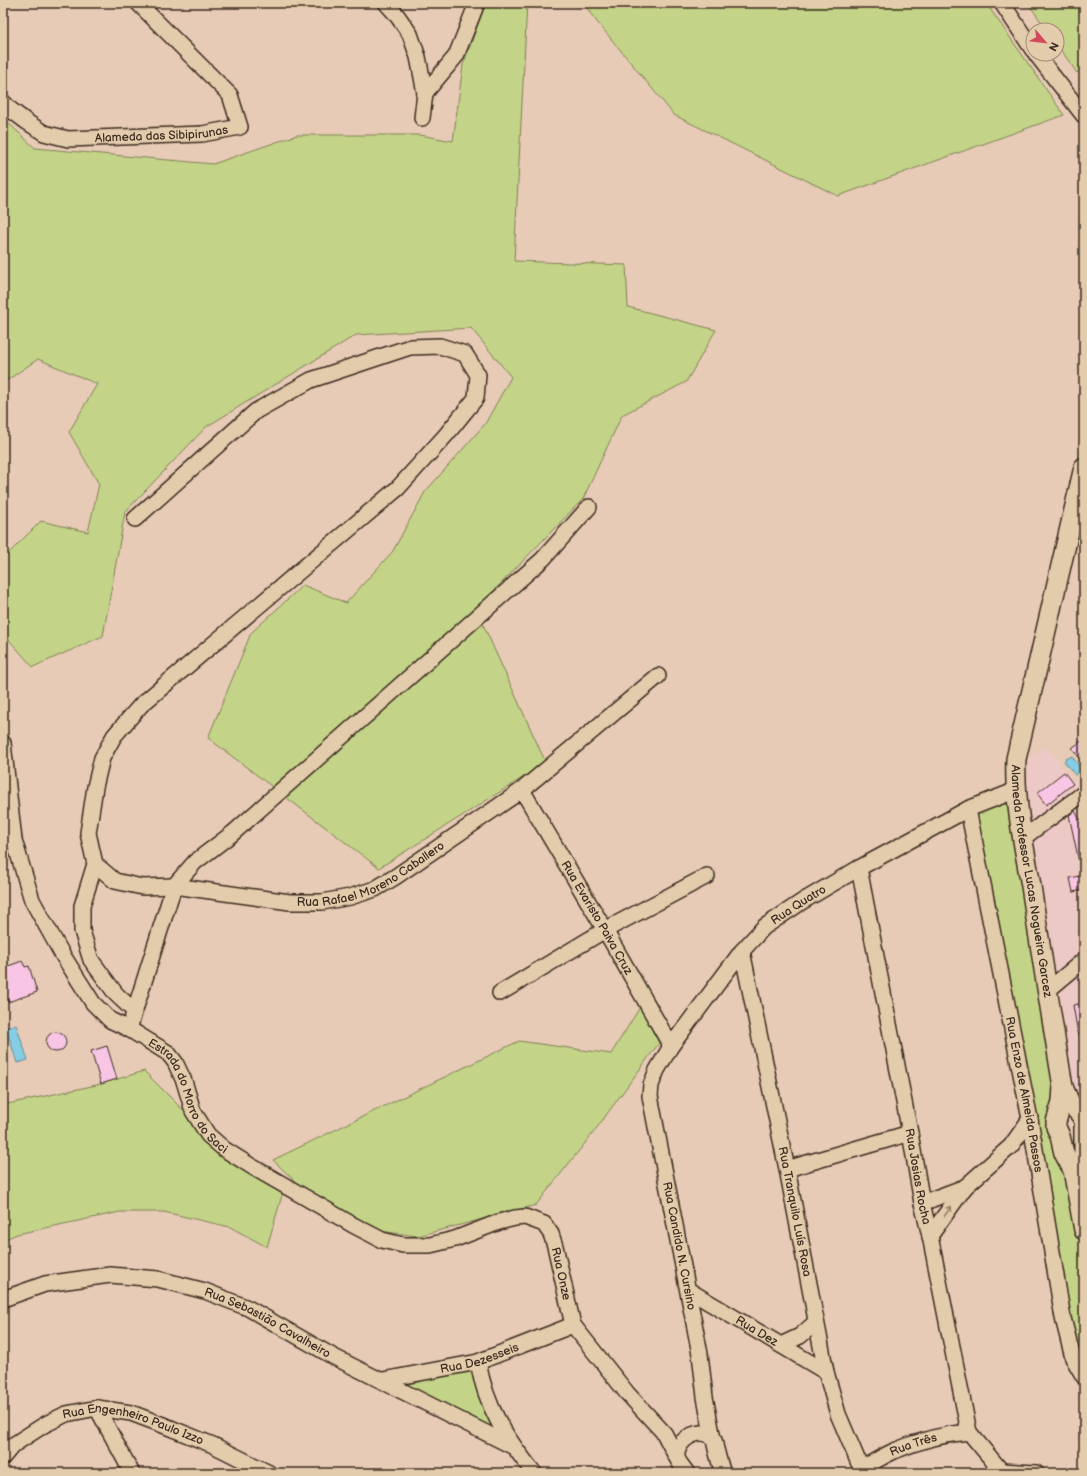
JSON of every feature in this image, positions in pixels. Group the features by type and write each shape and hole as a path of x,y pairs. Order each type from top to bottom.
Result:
{"main road":[{"name":"Alameda Professor Lucas Nogueira Garcez","path":"1059,1126 1063,1087 1023,838 1017,790 1016,759 1084,467"},
{"name":"Alameda Professor Lucas Nogueira Garcez","path":"1063,1087 1070,1103 1083,1123 1084,1161"},
{"path":"1059,1126 1064,1153 1073,1170 1084,1230"}],"street":[{"name":"Alameda das Sibipirunas","path":"3,102 27,122 44,133 68,138 202,134 240,127 230,95 138,3"},
{"path":"386,3 410,34 418,57 425,93 422,118"},
{"path":"425,93 456,56 476,3"},
{"path":"1002,3 1025,38"},
{"path":"1042,62 1084,116"},
{"path":"134,1012 116,994 91,960 82,931 82,906 95,864 88,833 95,787 102,758 114,736 141,705 398,488 446,435 476,398 478,375 465,354 440,346 410,347 311,380 256,411 135,519"},
{"path":"129,1029 174,886 196,862 239,828 543,559 589,507"},
{"name":"Rua Rafael Moreno Caballero","path":"95,864 116,880 142,887 174,886 290,902 322,902 350,897 375,889 395,877 522,790 658,676"},
{"name":"Estrada do Morro do Saci","path":"3,743 14,840 32,900 62,954 93,1003 110,1020 129,1029 168,1053 175,1062 184,1082 193,1111 208,1135 213,1140 224,1149 251,1166 353,1225 382,1240 403,1245 430,1245 456,1239 500,1222 515,1218 525,1217 544,1224"},
{"name":"Rua Evaristo Paiva Cruz","path":"522,790 605,930 671,1046"},
{"name":"Rua Quatro","path":"650,1096 651,1085 654,1077 671,1046 742,951 764,927 803,901 859,868 968,809 1017,790"},
{"path":"1023,838 1084,793"},
{"name":"Rua Enzo de Almeida Passos","path":"968,809 1030,1119 1063,1318 1073,1358 1084,1378"},
{"name":"Rua Josias Rocha","path":"859,868 922,1203 930,1236 969,1432 1002,1472"},
{"path":"500,993 605,930 707,876"},
{"name":"Rua Tranquilo Luís Rosa","path":"742,951 787,1170 826,1372 838,1414 862,1471"},
{"path":"1047,991 1084,960"},
{"name":"Rua Candido N. Cursino","path":"650,1096 700,1354 705,1397 713,1439 723,1473"},
{"path":"1064,1110 1083,1123 1072,1139 1064,1138 1059,1126 1064,1110"},
{"path":"930,1236 965,1187 1011,1146 1030,1119"},
{"path":"787,1170 910,1133"},
{"path":"1011,1146 1026,1146 1036,1153"},
{"path":"922,1203 965,1187"},
{"name":"Rua Onze","path":"544,1224 551,1234 555,1246 573,1325"},
{"name":"Rua Sebastião Cavalheiro","path":"3,1299 45,1284 110,1275 158,1279 205,1291 248,1308 334,1356 514,1447"},
{"name":"Rua Dez","path":"688,1290 826,1372"},
{"path":"781,1345 800,1336 816,1322"},
{"path":"573,1325 627,1393 664,1433 687,1473"},
{"name":"Rua Dezesseis","path":"383,1380 478,1362 573,1325"},
{"path":"478,1362 482,1383 492,1409 514,1447 534,1473"},
{"name":"Rua Candido N. Cursino","path":"677,1458 681,1443 691,1436 705,1397"},
{"path":"97,1408 132,1473"},
{"name":"Rua Engenheiro Paulo Izzo","path":"3,1457 12,1445 44,1425 66,1414 97,1408 131,1413 163,1425 213,1445 269,1473"},
{"name":"Rua Três","path":"862,1471 893,1451 929,1439 950,1434 969,1432"},
{"path":"664,1433 691,1436 708,1435 713,1439"},
{"path":"1002,1472 1036,1473"}],"shaded area":[{"path":"1045,746 1084,793 1066,806 1084,890 1084,1100 1070,1103 1016,768"}],"green space":[{"path":"486,3 527,3 514,261 626,265 628,307 716,330 686,382 622,415 583,499 476,609 546,763 379,868 208,738 251,633 303,585 346,603 393,551 425,492 485,424 511,377 471,328 356,335 206,427 125,512 103,636 33,667 3,633 3,559 41,521 88,532 99,484 69,432 97,384 38,359 3,383 3,118 35,148 213,164 297,135 420,135 453,141 463,65"},
{"path":"584,3 986,3 1025,59 1025,62 1027,62 1064,115 838,196 674,115 593,17"},
{"path":"1028,3 1084,3 1084,67 1077,73 1065,56 1065,22 1041,22"},
{"path":"1014,793 1062,1101 1056,1122 1084,1235 1084,1381 1074,1358 973,810"},
{"path":"640,1007 659,1043 593,1133 536,1205 418,1236 379,1231 303,1189 273,1160 519,1041 611,1054"},
{"path":"144,1071 208,1135 285,1185 267,1247 230,1227 164,1212 120,1212 17,1234 3,1240 3,1105 101,1084"},
{"path":"478,1362 514,1447 383,1380"}],"water":[{"path":"1072,756 1081,769 1080,772 1075,775 1064,761"},
{"path":"16,1025 28,1060 17,1063 6,1028"}],"building":[{"path":"1084,739 1084,764 1072,748"},
{"path":"1064,772 1073,784 1046,805 1037,793"},
{"path":"1075,811 1080,820 1084,817 1084,862 1079,862 1069,815"},
{"path":"1080,876 1083,890 1073,892 1070,878"},
{"path":"22,961 25,967 29,966 37,992 8,1002 3,985 3,968"},
{"path":"1084,1003 1084,1034 1078,1034 1073,1005"},
{"path":"52,1032 60,1032 66,1038 66,1046 60,1052 52,1052 46,1046 46,1038"},
{"path":"107,1046 117,1079 101,1084 91,1051"}]}
